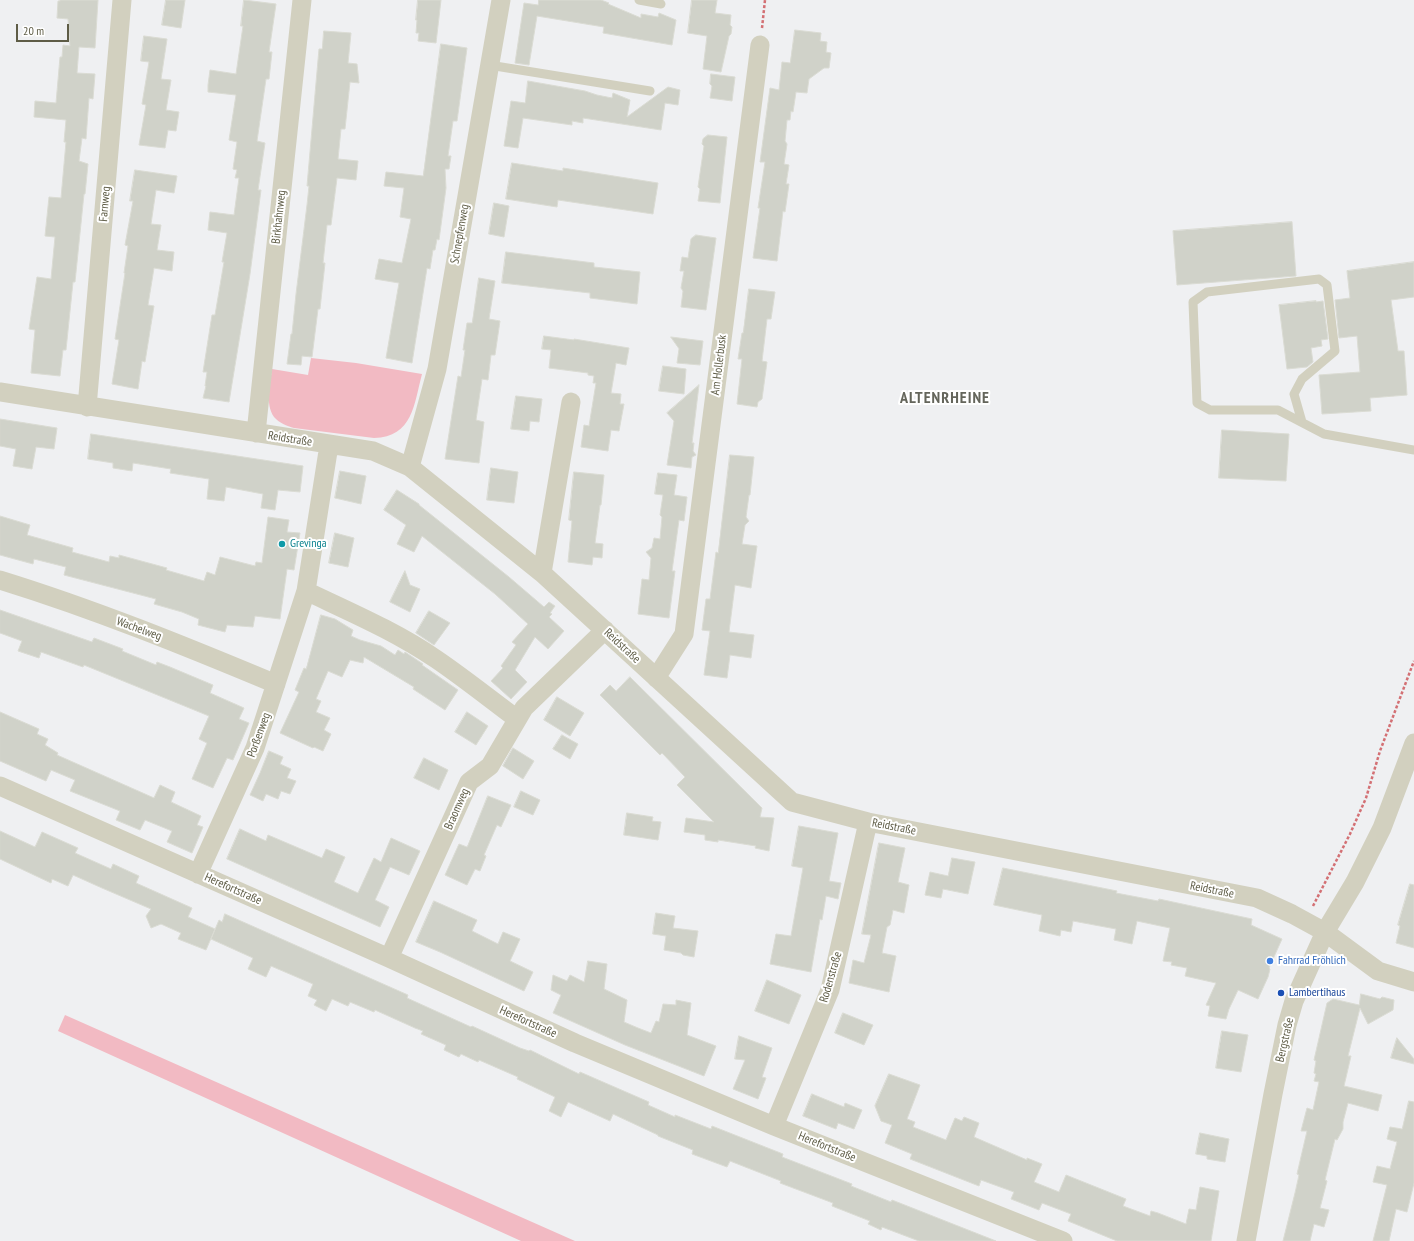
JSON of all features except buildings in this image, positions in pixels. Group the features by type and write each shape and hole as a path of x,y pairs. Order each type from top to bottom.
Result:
{"street":[{"name":"Farnweg","path":"87,407 122,0"},
{"name":"Birkhahnweg","path":"256,433 302,0"},
{"name":"Schnepfenweg","path":"410,467 437,369 500,0"},
{"name":"Am Hollerbusk","path":"656,678 684,634 760,45"},
{"name":"Reidstraße","path":"0,392 87,407 373,451 410,467 542,573 792,802 868,822 1257,898 1292,914 1324,932 1378,970 1414,982"},
{"path":"542,573 570,402"},
{"name":"Porßenweg","path":"198,874 256,748 306,592 329,445"},
{"name":"Wachelweg","path":"0,580 48,595 181,644 276,684"},
{"path":"306,592 372,621 400,637 436,659 518,719"},
{"name":"Braomweg","path":"389,958 469,782 490,766 524,708 605,630"},
{"name":"Bergstraße","path":"1246,1241 1273,1094 1287,1025 1294,1001 1324,932 1354,882 1382,828 1414,743"},
{"name":"Herefortstraße","path":"0,786 389,958 575,1043 774,1126 1063,1241"},
{"name":"Rodenstraße","path":"774,1126 830,990 868,822"}],"lane":[{"path":"639,0 660,4"},
{"path":"489,65 650,91"},
{"path":"1302,422 1294,394 1302,379 1335,351 1327,285 1319,279 1207,292 1193,302 1197,403 1210,410 1278,410 1324,434 1414,450"}],"path":[{"path":"760,45 766,0"},
{"path":"1304,921 1346,841 1366,798 1380,751 1414,661"}],"shaded area":[{"path":"311,358 356,363 422,374 417,397 410,417 397,432 387,436 374,438 294,428 278,421 271,412 269,400 272,369 308,375"},
{"path":"65,1015 575,1241 521,1241 58,1031"}],"place":[{"name":"Grevinga","path":"282,544"},
{"name":"Fahrrad Fröhlich","path":"1270,961"},
{"name":"Lambertihaus","path":"1281,993"}],"district":[{"name":"ALTENRHEINE","path":"945,398"}]}
